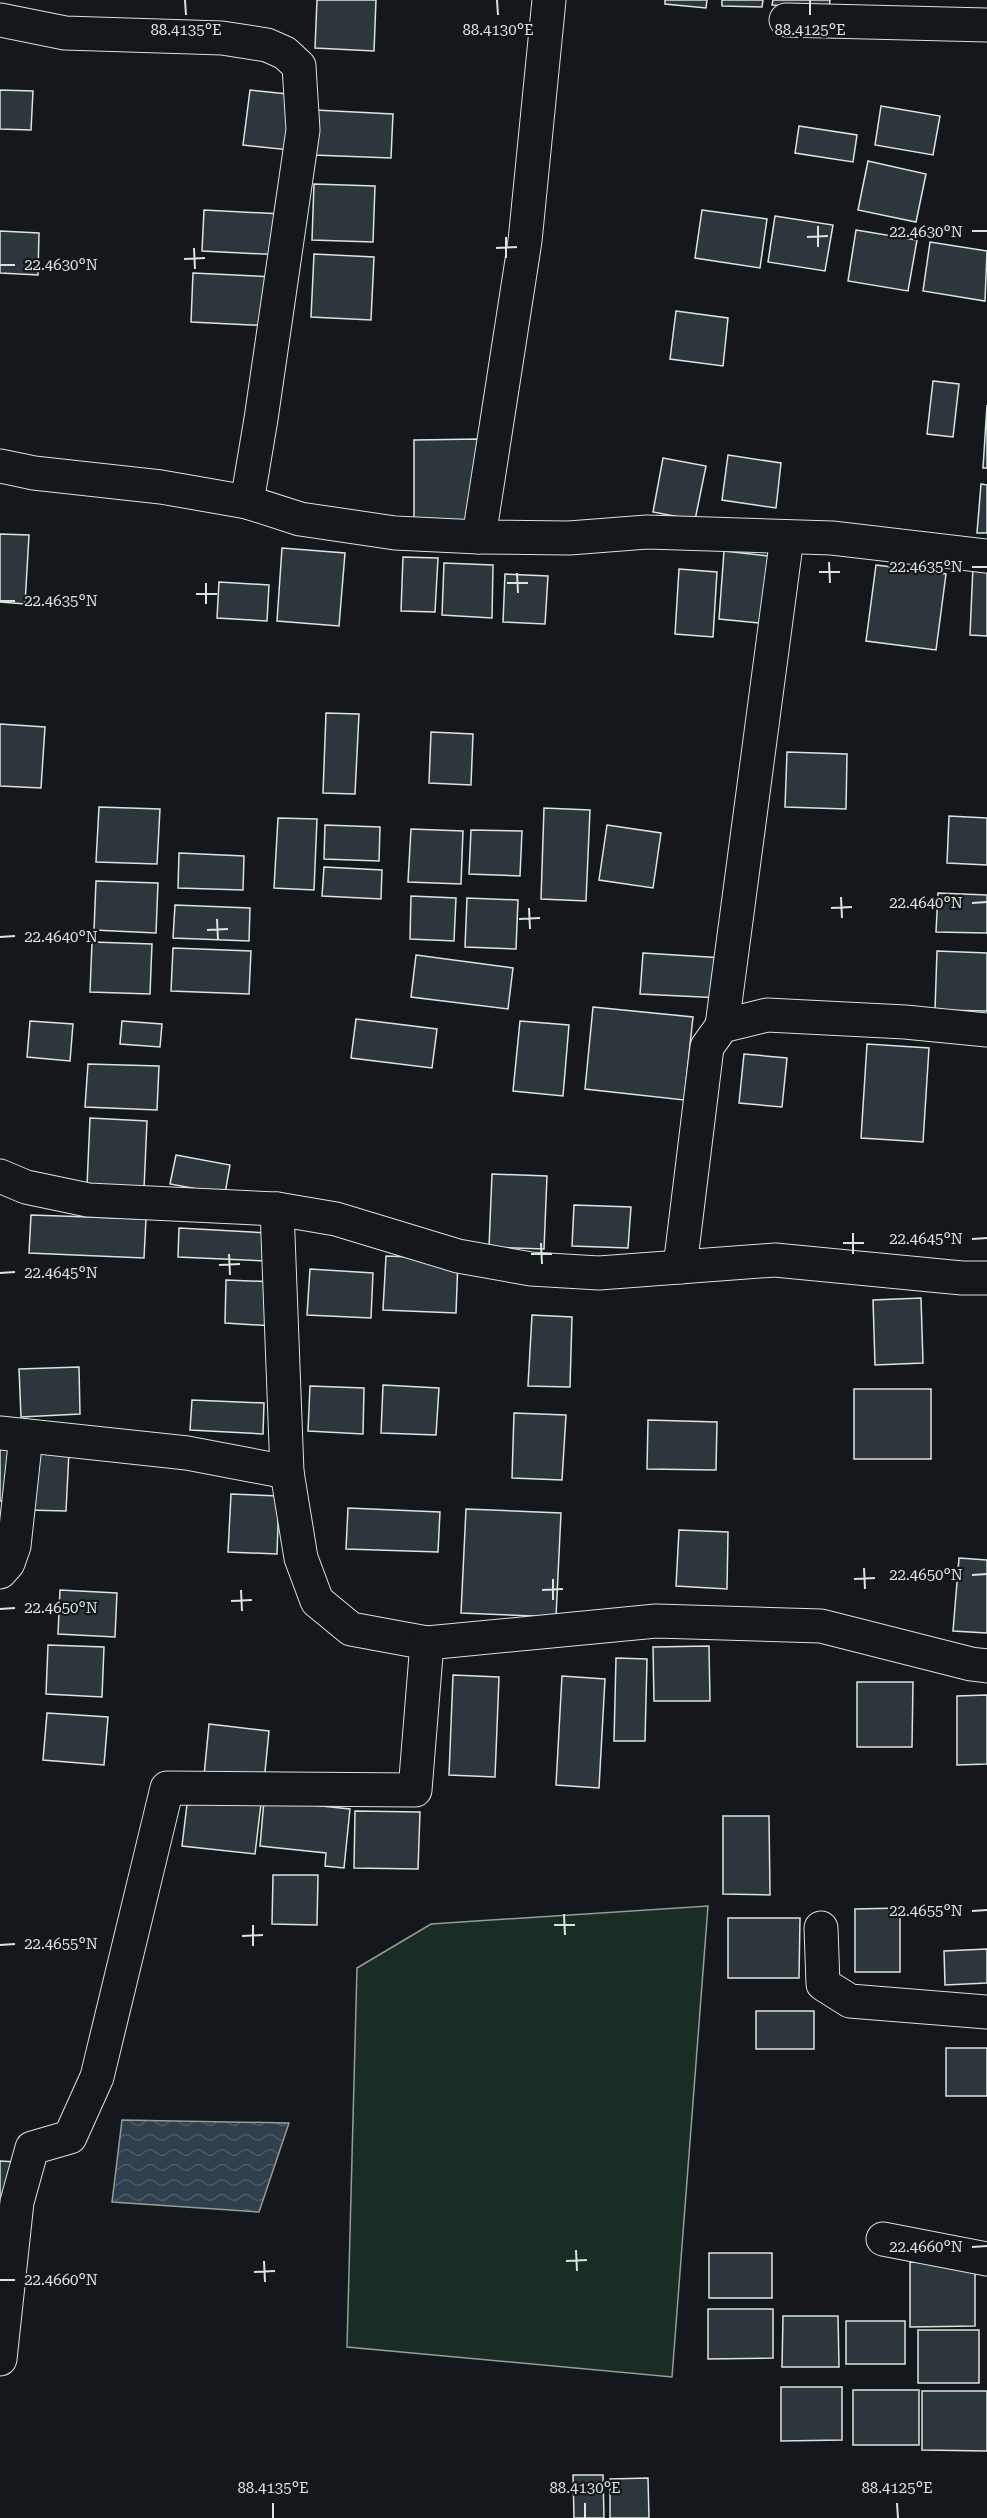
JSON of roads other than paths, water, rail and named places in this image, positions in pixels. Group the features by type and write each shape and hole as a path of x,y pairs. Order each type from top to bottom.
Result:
{"street":[{"path":"479,537 525,242 549,0"},
{"path":"786,20 987,25"},
{"path":"0,21 65,33 222,38 267,45 285,53 299,66 303,130 247,502"},
{"path":"0,466 34,473 161,487 247,502 300,519 395,533 569,538 646,532 832,538 987,556"},
{"path":"680,1267 707,1047 722,1026 787,537"},
{"path":"722,1026 767,1015 905,1022 987,1030"},
{"path":"0,1176 26,1187 88,1200 278,1209 336,1219 458,1256 531,1269 599,1273 775,1260 951,1277 987,1278"},
{"path":"278,1209 287,1472 301,1558 317,1601 351,1629 427,1643 656,1621 821,1626 987,1666"},
{"path":"0,1572 8,1563 14,1546 13,1435 187,1453 287,1472"},
{"path":"0,2359 17,2202 32,2148 70,2137 97,2077 167,1788 415,1790 427,1643"},
{"path":"821,1928 823,1984 850,2001 987,2012"},
{"path":"883,2239 987,2259"}],"water":[{"path":"122,2120 289,2123 259,2212 112,2202"}]}
